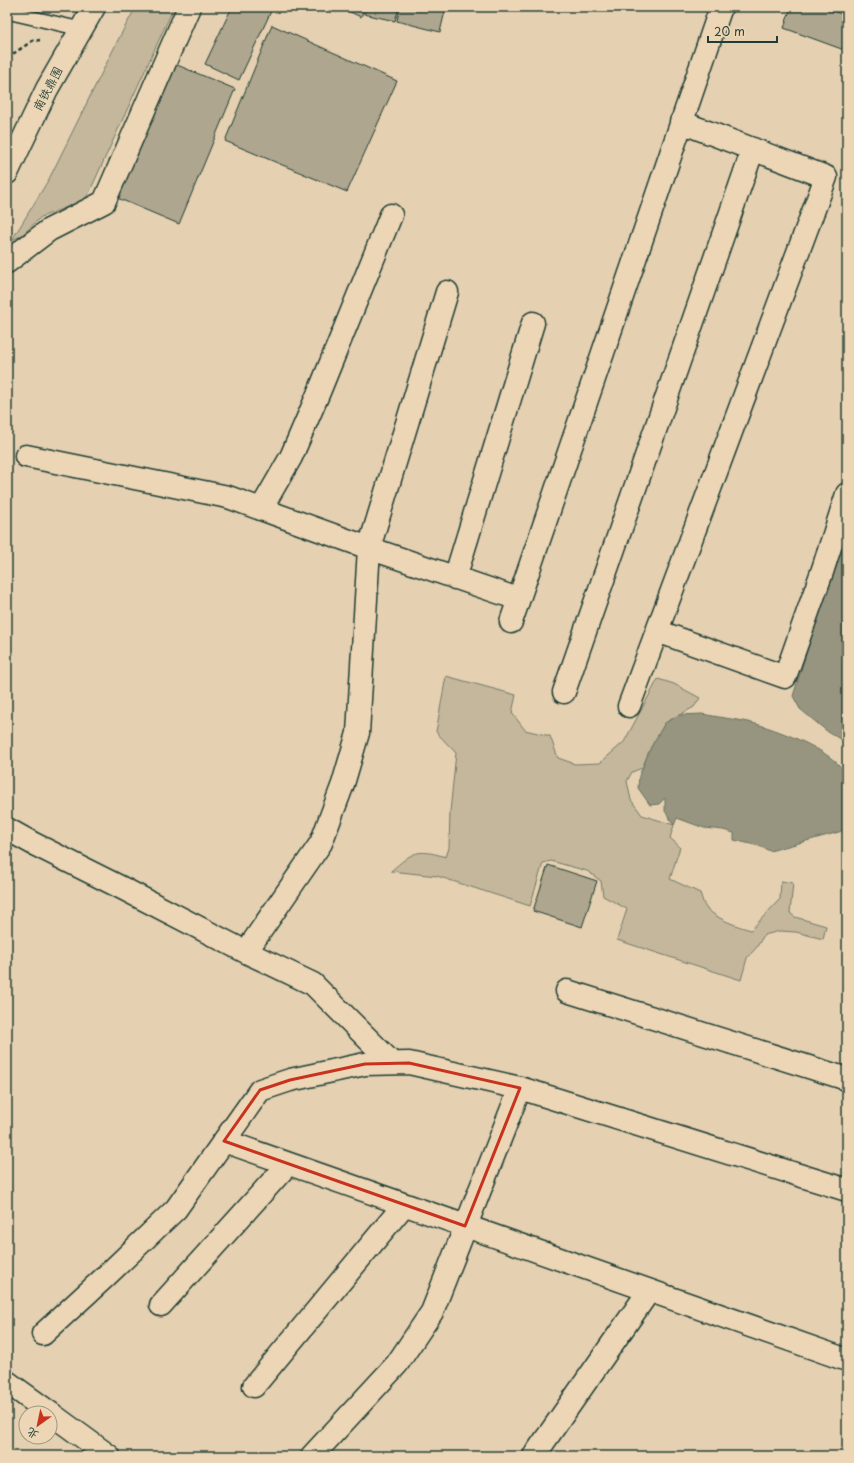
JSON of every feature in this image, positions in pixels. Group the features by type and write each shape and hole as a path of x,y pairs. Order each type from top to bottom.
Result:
{"street":[{"name":"南铁鼎围","path":"7,173 47,89 94,7"},
{"path":"7,262 49,230 104,202 189,7"},
{"path":"511,622 721,7"},
{"path":"629,706 826,177 681,122"},
{"path":"564,692 753,149"},
{"path":"261,509 290,456 319,392 391,215"},
{"path":"246,952 321,843 343,784 358,732 369,548 447,292"},
{"path":"455,578 533,323"},
{"path":"26,456 228,497 369,548 518,599"},
{"path":"657,631 785,677 823,569 847,494"},
{"path":"7,829 246,952 313,984 392,1063"},
{"path":"567,991 847,1079"},
{"path":"43,1334 176,1209 260,1090 290,1080 365,1064 409,1063 520,1088 847,1190"},
{"path":"312,1456 397,1364 432,1312 520,1088"},
{"path":"224,1141 847,1360"},
{"path":"161,1305 288,1164"},
{"path":"254,1386 404,1205"},
{"path":"534,1456 649,1291"},
{"path":"7,1382 39,1405"},
{"path":"58,1419 109,1456"}],"lane":[{"path":"7,12 81,29"}],"highlighted area":[{"path":"409,1063 520,1088 465,1226 224,1141 260,1090 290,1080 365,1064"}],"shaded area":[{"path":"136,7 174,7 89,193 86,198 75,204 41,217 21,236 12,240 49,179"},
{"path":"847,533 847,743 828,732 800,709 793,696 823,600"},
{"path":"446,676 516,695 512,713 525,730 550,736 558,758 575,764 600,763 624,742 658,679 674,684 700,698 694,707 665,723 651,747 642,768 632,772 627,781 631,800 642,815 674,825 670,838 680,847 670,879 700,893 706,908 716,916 751,930 780,899 781,881 793,883 790,913 795,917 826,926 823,939 796,932 780,931 764,935 756,948 747,958 741,980 617,940 627,909 603,896 601,881 587,871 551,861 543,863 530,906 437,876 391,871 410,856 421,852 446,857 449,848 450,812 456,753 436,732"},
{"path":"702,714 748,722 773,729 810,745 832,759 847,775 847,828 839,832 770,851 759,846 734,840 734,833 723,830 704,828 677,818 674,825 665,811 665,798 659,804 650,805 638,788 639,776 651,747 665,723 679,715"}],"building":[{"path":"232,7 273,7 239,80 205,64"},
{"path":"339,7 365,7 361,17"},
{"path":"367,7 399,7 395,21 364,14"},
{"path":"400,7 446,7 440,32 397,21"},
{"path":"791,7 822,7 847,16 847,51 784,28"},
{"path":"272,25 397,81 347,192 225,141"},
{"path":"170,62 235,89 179,224 115,197"},
{"path":"548,865 597,881 582,927 533,911"}]}
